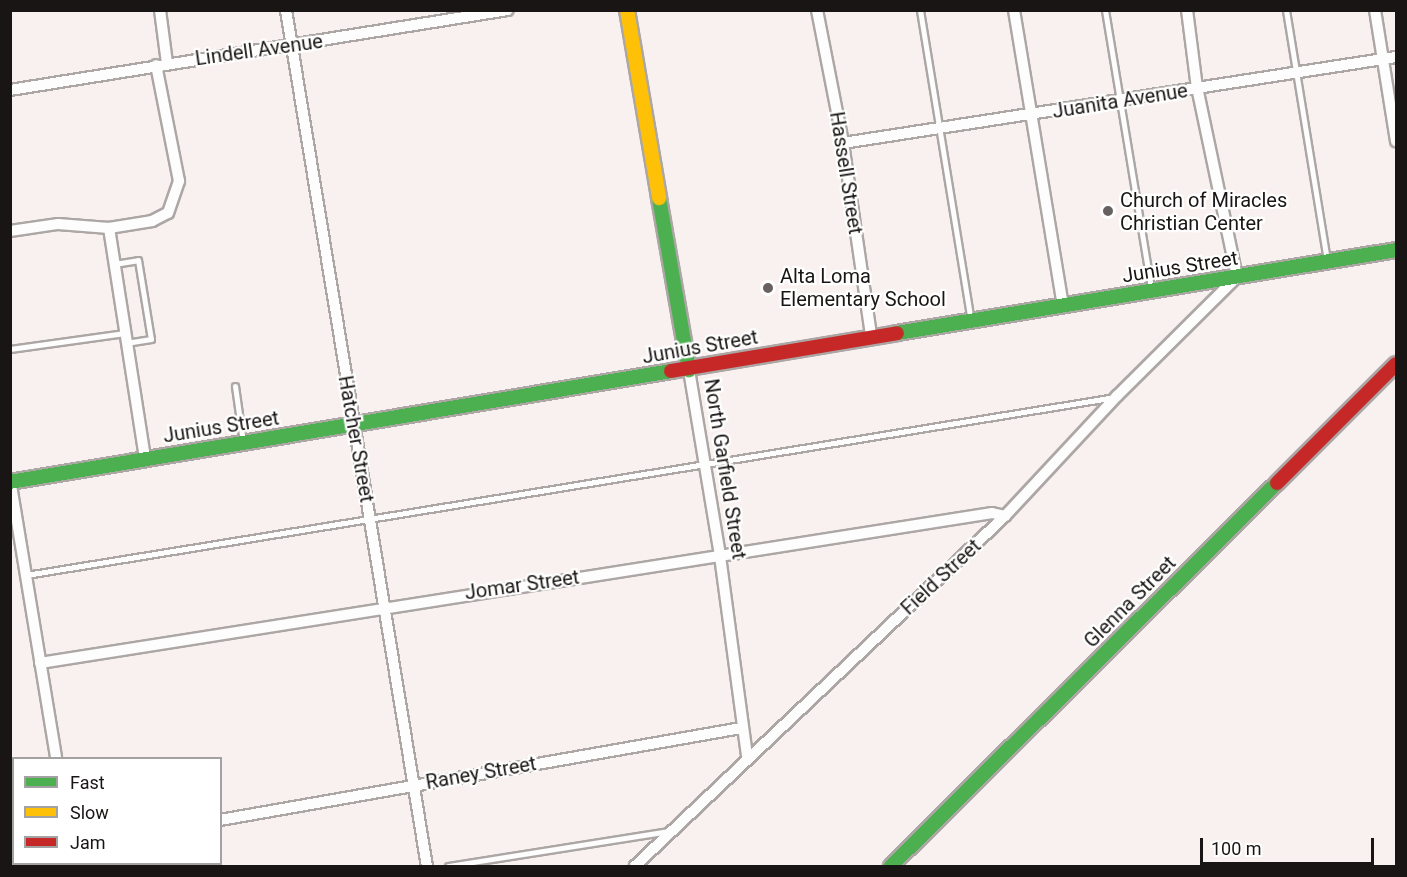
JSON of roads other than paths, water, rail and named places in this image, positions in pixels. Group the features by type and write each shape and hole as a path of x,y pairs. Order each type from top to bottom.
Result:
{"street":[{"path":"10,231 58,224 109,228 152,221 168,213 175,200 179,181 162,64 160,10"},
{"name":"Hatcher Street","path":"286,10 427,867"},
{"name":"North Garfield Street","path":"627,10 720,556 741,728 747,757"},
{"name":"Hassell Street","path":"817,10 843,143 871,336"},
{"path":"1014,10 1063,305"},
{"path":"1187,10 1197,88 1237,277"},
{"path":"1375,10 1396,141"},
{"name":"Lindell Avenue","path":"10,90 501,11"},
{"name":"Juanita Avenue","path":"843,143 1031,116 1396,57"},
{"path":"109,228 145,459"},
{"name":"Junius Street","path":"11,481 353,426 688,370 871,336 1396,250"},
{"name":"Field Street","path":"635,867 747,757 1005,516 1117,396 1237,277"},
{"name":"Glenna Street","path":"891,867 1396,364"},
{"path":"11,481 56,757"},
{"name":"Jomar Street","path":"40,663 384,606 992,513 1005,516"},
{"name":"Raney Street","path":"222,820 741,728"}],"lane":[{"path":"920,10 971,320"},
{"path":"1105,10 1151,291"},
{"path":"1286,10 1327,262"},
{"path":"10,349 126,338 151,339 138,260 114,264"},
{"path":"235,386 243,444"},
{"path":"25,576 1117,396"},
{"path":"448,867 672,831"}],"place":[{"name":"Church of Miracles Christian Center","path":"1108,211"},
{"name":"Alta Loma Elementary School","path":"768,288"}]}
